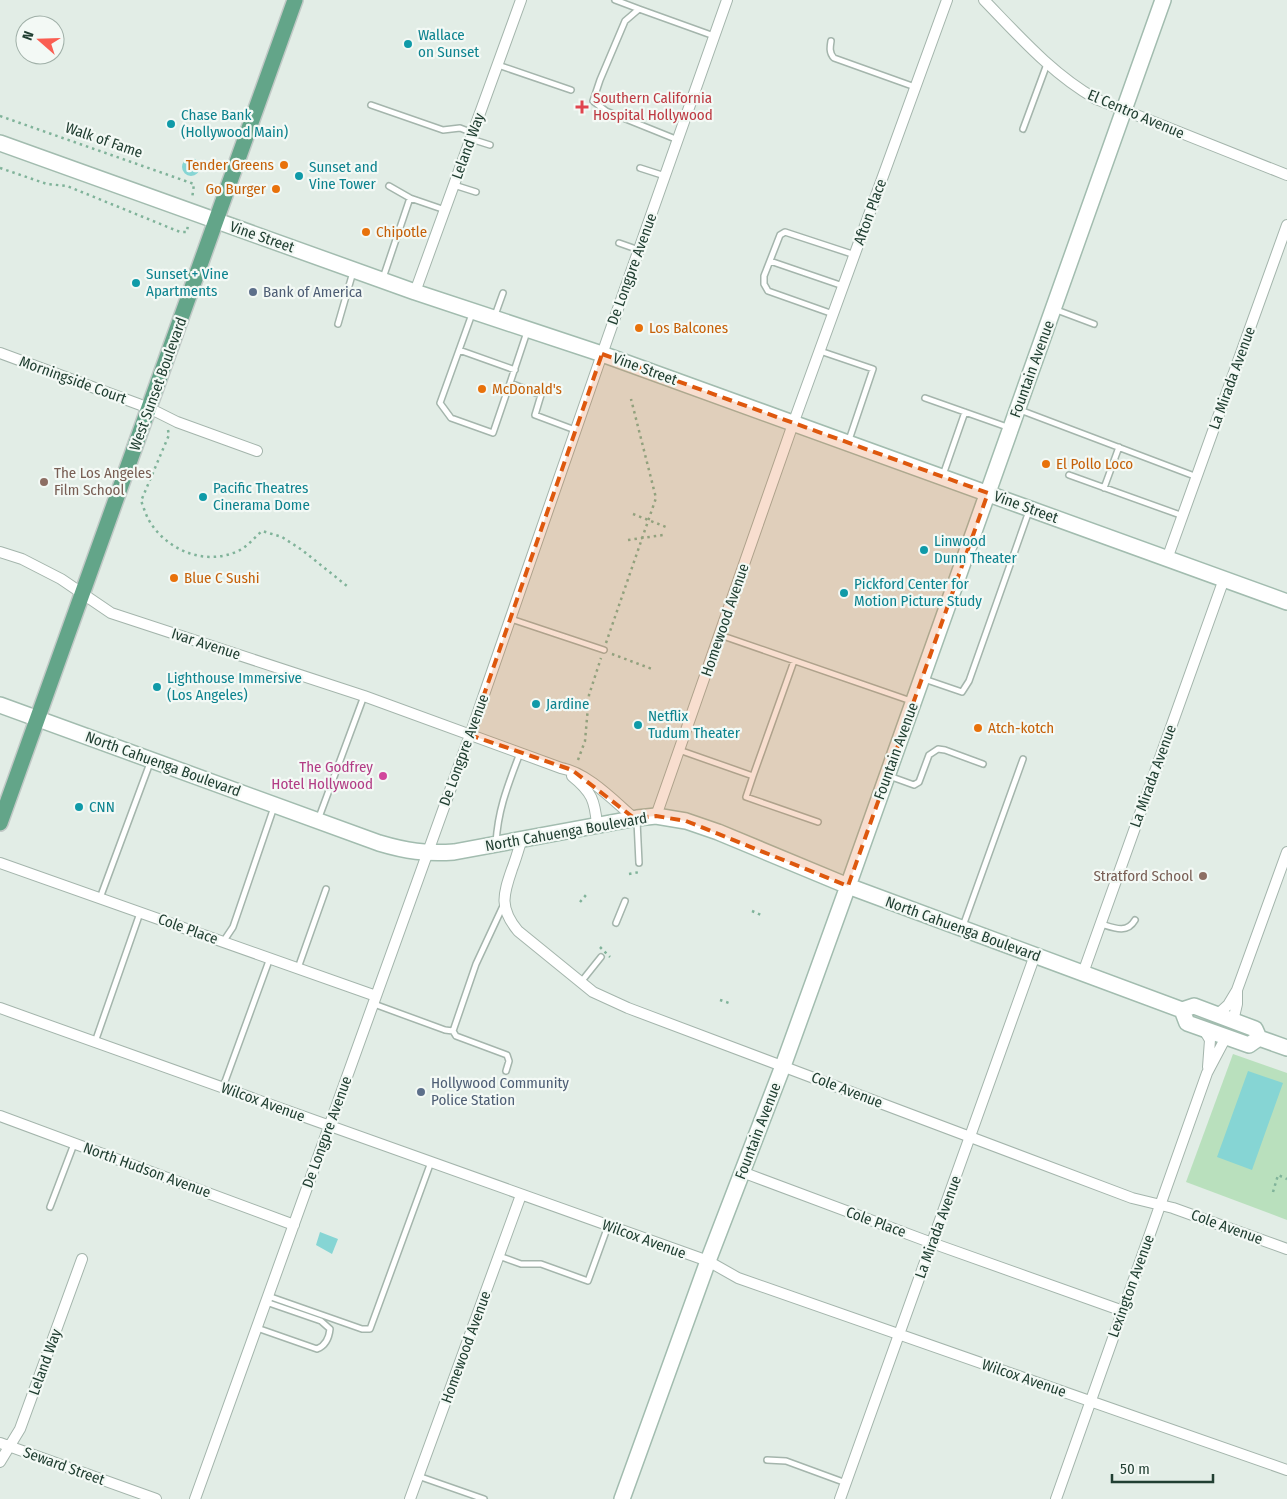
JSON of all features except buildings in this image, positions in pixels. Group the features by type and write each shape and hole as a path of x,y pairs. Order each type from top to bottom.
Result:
{"main road":[{"name":"West Sunset Boulevard","path":"0,824 295,0"},
{"name":"Fountain Avenue","path":"622,1499 708,1261 783,1066 848,886 1163,0"},
{"name":"Vine Street","path":"0,144 416,292 602,354 1167,559 1286,600"},
{"name":"North Cahuenga Boulevard","path":"0,705 379,843 427,854 454,852 636,818 656,816 686,821 718,832 848,886 1182,1010 1194,1006 1255,1028 1259,1038 1287,1048"},
{"name":"North Cahuenga Boulevard","path":"1182,1010 1186,1023 1204,1030 1249,1045 1259,1038"}],"street":[{"name":"Leland Way","path":"416,292 521,0"},
{"name":"De Longpre Avenue","path":"195,1499 470,735 727,0"},
{"name":"Afton Place","path":"794,424 947,0"},
{"name":"El Centro Avenue","path":"984,0 1047,63 1077,88 1096,99 1287,175"},
{"name":"La Mirada Avenue","path":"1167,559 1287,225"},
{"name":"Morningside Court","path":"0,353 149,408 177,422 257,451"},
{"name":"Homewood Avenue","path":"656,816 794,424"},
{"name":"Ivar Avenue","path":"0,552 22,559 61,579 111,612 364,696 572,770 587,779 636,818"},
{"name":"La Mirada Avenue","path":"1083,973 1224,579"},
{"name":"Ivar Avenue","path":"562,768 583,785 595,802 597,825"},
{"path":"504,903 506,887 522,838"},
{"path":"1217,1015 1228,1005 1237,990 1287,852"},
{"name":"Cole Place","path":"0,863 298,968 374,1000"},
{"name":"Cole Avenue","path":"504,903 509,920 518,931 593,992 628,1008 1132,1198 1161,1204 1287,1249"},
{"name":"La Mirada Avenue","path":"840,1499 1035,956"},
{"path":"1233,1021 1237,1004 1237,990"},
{"name":"Wilcox Avenue","path":"0,1008 708,1261 738,1278 1287,1470"},
{"name":"Lexington Avenue","path":"1204,1030 1210,1040 1207,1073"},
{"name":"Lexington Avenue","path":"1059,1498 1090,1401 1207,1073 1226,1037"},
{"name":"North Hudson Avenue","path":"0,1116 294,1225"},
{"name":"Cole Place","path":"742,1172 1122,1311"},
{"name":"Homewood Avenue","path":"410,1499 521,1195"},
{"name":"Leland Way","path":"0,1462 5,1445 20,1429 82,1259"},
{"name":"Seward Street","path":"5,1445 156,1499"}],"lane":[{"path":"615,0 714,36"},
{"path":"639,9 625,21 593,101 606,111 678,140"},
{"path":"831,40 831,55 834,58 915,87"},
{"path":"1023,129 1047,63"},
{"path":"497,65 571,90"},
{"path":"371,105 443,130 460,128 490,145"},
{"path":"640,168 665,176"},
{"path":"454,185 476,192"},
{"path":"389,186 410,198 445,210"},
{"path":"382,280 410,198"},
{"path":"833,314 768,291 764,284 764,276 780,235 784,232 854,255"},
{"path":"619,243 639,250"},
{"path":"770,261 843,286"},
{"path":"338,324 354,270"},
{"path":"494,318 503,293"},
{"path":"1053,309 1094,324"},
{"path":"473,311 440,403 452,418 493,433 528,329"},
{"path":"459,350 514,370"},
{"path":"820,350 873,369 848,443"},
{"path":"510,384 541,395 535,415 576,430"},
{"path":"925,398 1010,428"},
{"path":"1018,409 1197,477"},
{"path":"942,476 965,412"},
{"path":"1104,488 1119,447"},
{"path":"1069,475 1182,516"},
{"path":"922,678 962,692 969,681 1030,508"},
{"path":"510,619 604,650"},
{"path":"720,635 914,702"},
{"path":"794,661 746,796 818,822"},
{"path":"318,821 364,696"},
{"path":"887,776 914,785 919,782 929,755 938,749 983,764"},
{"path":"679,750 753,776"},
{"path":"496,844 498,819 503,799 520,753"},
{"path":"962,928 1023,759"},
{"path":"100,898 151,760"},
{"path":"223,942 234,927 275,805"},
{"path":"636,818 639,863"},
{"path":"298,968 326,889"},
{"path":"616,923 625,901"},
{"path":"453,1031 476,964 504,903"},
{"path":"95,1042 140,912"},
{"path":"1100,924 1119,930 1125,929 1135,920"},
{"path":"581,982 601,957"},
{"path":"223,1088 270,958"},
{"path":"374,1000 453,1031 456,1036 507,1055 510,1061 506,1071"},
{"path":"50,1207 74,1143"},
{"path":"267,1299 362,1329 370,1329 431,1162"},
{"path":"499,1256 521,1264 541,1264 588,1281 608,1226"},
{"path":"256,1328 317,1349 325,1344 328,1337 330,1329 321,1321 267,1299"},
{"path":"767,1460 786,1461 846,1483"},
{"path":"418,1476 484,1499"}],"path":[{"name":"Walk of Fame","path":"0,116 194,184 194,189"},
{"path":"0,168 47,184 67,186 180,232 187,232"},
{"path":"578,760 585,742 589,695 656,498 631,399"},
{"path":"168,430 170,435 141,501 149,522 162,537 186,552 198,557 210,558 238,551 248,545 262,531 282,537 295,545 347,586"},
{"path":"633,514 666,527"},
{"path":"628,540 663,535"},
{"path":"604,650 652,669"},
{"path":"629,874 640,872"},
{"path":"580,902 586,894"},
{"path":"752,910 761,915"},
{"path":"600,947 610,957"},
{"path":"720,1000 729,1003"},
{"path":"1272,1192 1278,1176 1287,1179"}],"highlighted area":[{"path":"602,354 988,493 848,886 686,821 656,816 634,818 572,770 470,735"}],"green space":[{"path":"1233,1054 1287,1073 1287,1220 1186,1182"}],"water":[{"path":"187,158 195,158 200,163 198,174 187,176 182,171 182,163"},
{"path":"1248,1071 1283,1083 1252,1170 1217,1157"},
{"path":"320,1232 338,1239 332,1254 316,1245"}],"place":[{"name":"Wallace on Sunset","path":"408,44"},
{"name":"Southern California Hospital Hollywood","path":"582,107"},
{"name":"Chase Bank (Hollywood Main)","path":"171,124"},
{"name":"Tender Greens","path":"284,165"},
{"name":"Sunset and Vine Tower","path":"299,176"},
{"name":"Go Burger","path":"276,189"},
{"name":"Chipotle","path":"366,232"},
{"name":"Sunset + Vine Apartments","path":"136,283"},
{"name":"Bank of America","path":"253,292"},
{"name":"Los Balcones","path":"639,328"},
{"name":"McDonald's","path":"482,389"},
{"name":"El Pollo Loco","path":"1046,464"},
{"name":"The Los Angeles Film School","path":"44,482"},
{"name":"Pacific Theatres Cinerama Dome","path":"203,497"},
{"name":"Linwood Dunn Theater","path":"924,550"},
{"name":"Blue C Sushi","path":"174,578"},
{"name":"Pickford Center for Motion Picture Study","path":"844,593"},
{"name":"Lighthouse Immersive (Los Angeles)","path":"157,687"},
{"name":"Jardine","path":"536,704"},
{"name":"Netflix Tudum Theater","path":"638,725"},
{"name":"Atch-kotch","path":"978,728"},
{"name":"The Godfrey Hotel Hollywood","path":"383,776"},
{"name":"CNN","path":"79,807"},
{"name":"Stratford School","path":"1203,876"},
{"name":"Hollywood Community Police Station","path":"421,1092"}]}
